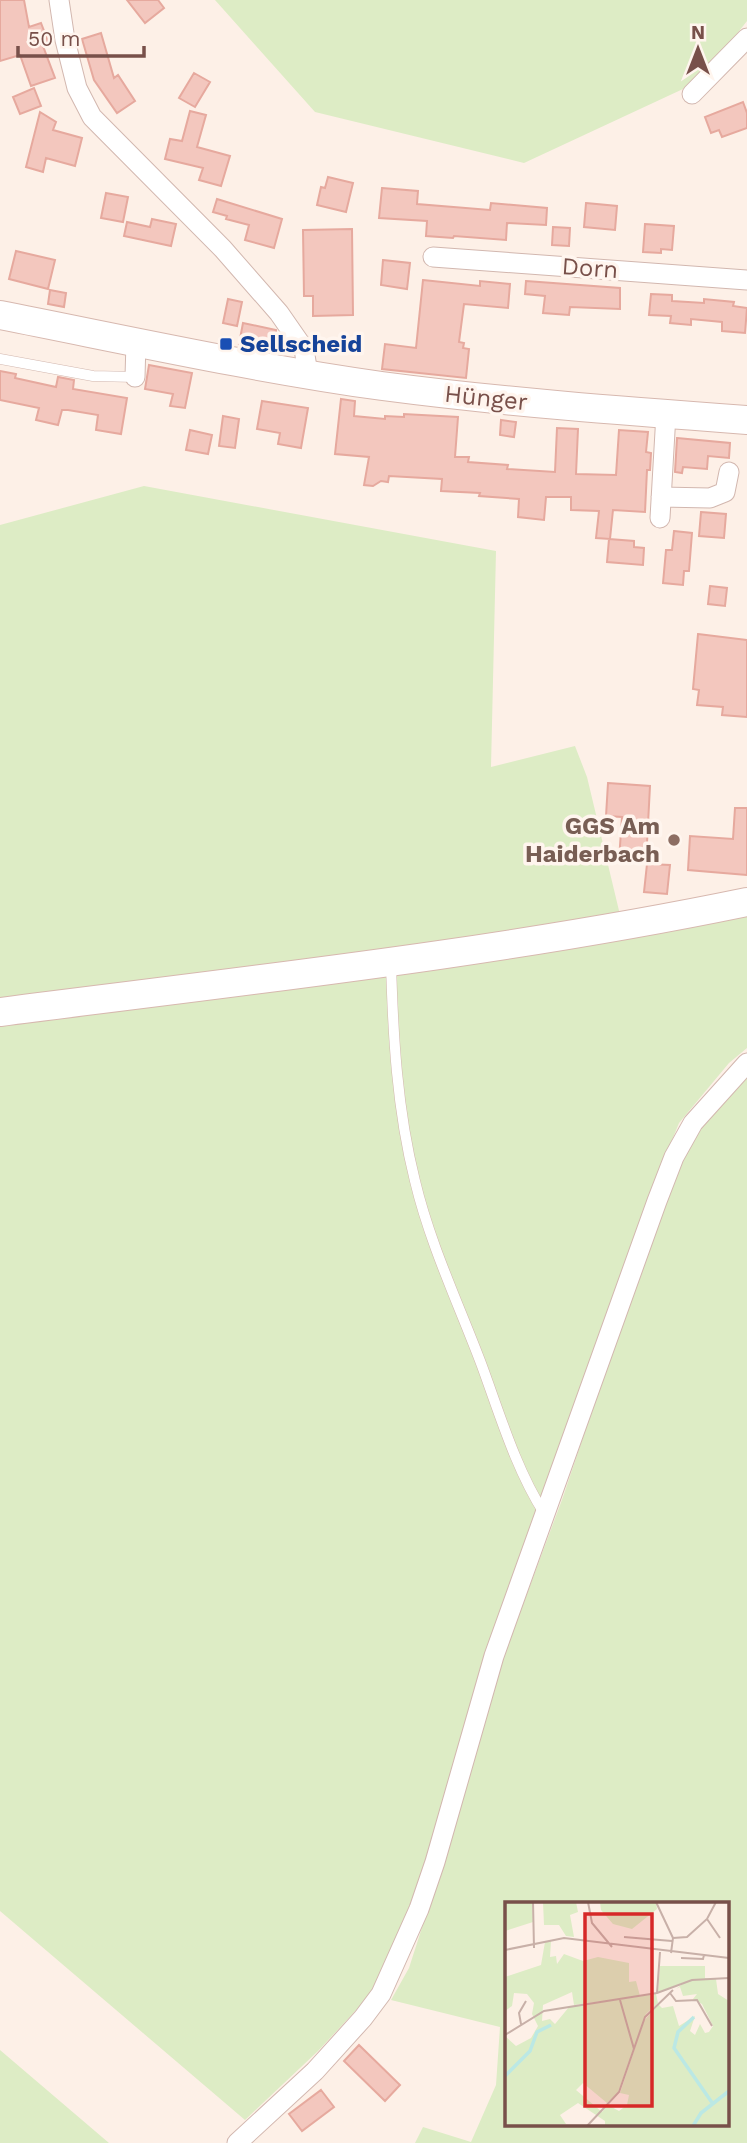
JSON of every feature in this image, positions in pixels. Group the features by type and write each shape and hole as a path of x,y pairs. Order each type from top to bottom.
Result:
{"main road":[{"name":"Hünger","path":"0,315 308,374 459,395 747,419"},
{"path":"0,1012 391,963 629,926 747,902"}],"street":[{"path":"59,0 65,40 77,88 92,117 222,249 279,313 304,349 308,374"},
{"path":"692,94 747,38"},
{"name":"Dorn","path":"433,257 747,280"},
{"path":"135,377 136,342"},
{"path":"660,519 666,414"},
{"path":"661,497 710,498 724,492 729,472"},
{"path":"237,2143 315,2071 381,1994 419,1909 495,1657 674,1157 693,1123 747,1063"}],"lane":[{"path":"0,359 93,376 135,377"},
{"path":"391,963 396,1057 414,1179 440,1261 507,1433 531,1492 545,1515"}],"green space":[{"path":"215,0 747,0 747,21 729,44 683,89 524,163 315,112"},
{"path":"144,486 496,551 491,767 575,746 587,777 621,919 0,1003 0,525"},
{"path":"747,909 747,1048 729,1063 679,1123 642,1214 413,1905 372,1993 318,2051 245,2120 0,1911 0,1018"},
{"path":"747,1073 747,2143 415,2143 423,2127 471,2142 496,2085 500,2027 391,2000 409,1968 502,1661 563,1497 631,1294 682,1160 701,1128"},
{"path":"0,2050 109,2143 0,2143"}],"building":[{"path":"0,0 24,0 29,27 41,23 49,44 43,46 55,78 31,86 20,55 0,61"},
{"path":"127,0 158,0 164,8 145,23"},
{"path":"101,33 114,78 118,75 135,101 117,113 94,80 82,39"},
{"path":"194,73 210,82 195,107 179,98"},
{"path":"34,88 41,106 20,114 13,97"},
{"path":"743,102 747,113 747,128 722,137 719,130 711,133 705,117"},
{"path":"190,111 206,115 197,147 230,156 221,186 199,180 203,168 165,159 170,139 182,141"},
{"path":"40,112 56,122 53,130 82,138 75,166 46,158 43,172 26,167"},
{"path":"328,177 353,183 346,212 317,205 321,187 325,188"},
{"path":"382,188 418,191 417,204 490,210 491,203 547,208 546,225 507,223 506,240 426,236 427,221 379,218"},
{"path":"106,193 128,197 123,222 101,218"},
{"path":"217,199 282,219 274,248 245,240 249,225 226,219 227,216 213,212"},
{"path":"586,203 617,206 615,230 584,227"},
{"path":"152,219 176,224 171,246 124,236 127,222 150,227"},
{"path":"645,224 674,226 672,250 661,249 661,253 643,252"},
{"path":"553,227 570,228 569,246 552,245"},
{"path":"352,229 353,315 313,316 313,296 304,296 303,230"},
{"path":"16,251 55,260 48,289 9,279"},
{"path":"383,260 410,263 407,289 381,285"},
{"path":"423,280 480,286 480,281 510,284 508,308 464,304 459,342 464,343 463,348 469,349 466,378 382,369 385,344 416,348"},
{"path":"526,281 620,288 620,309 570,307 569,315 543,313 545,296 525,294"},
{"path":"50,290 66,293 64,307 48,304"},
{"path":"651,294 672,295 672,301 704,303 704,299 734,302 733,306 747,308 745,333 722,331 722,322 691,319 691,325 670,323 671,316 649,315"},
{"path":"228,299 242,302 237,326 223,323"},
{"path":"243,323 276,330 273,351 239,344"},
{"path":"149,365 192,373 185,408 170,406 173,394 145,389"},
{"path":"0,371 16,374 15,378 56,387 58,377 74,380 73,389 127,398 121,434 96,430 98,415 68,410 62,410 58,425 36,420 39,408 0,400"},
{"path":"341,399 355,401 354,416 385,419 385,416 404,417 404,414 458,417 455,457 469,457 468,462 508,465 507,469 555,472 557,428 578,429 576,474 616,475 619,430 648,432 646,452 651,453 650,470 647,470 645,512 613,510 610,539 596,538 599,511 571,510 571,497 546,497 544,520 518,517 519,499 441,491 442,479 389,476 388,482 381,481 373,486 364,485 369,457 335,454"},
{"path":"262,401 308,408 301,448 278,444 280,433 257,429"},
{"path":"223,416 239,419 235,448 219,446"},
{"path":"501,420 516,422 514,437 500,435"},
{"path":"190,430 212,435 208,454 186,450"},
{"path":"677,438 730,443 729,458 708,456 707,469 683,467 682,473 675,472"},
{"path":"701,512 726,514 724,538 699,536"},
{"path":"674,531 692,533 689,571 684,571 683,585 663,583 666,550 672,550"},
{"path":"609,539 634,541 634,547 644,548 643,565 607,562"},
{"path":"710,586 727,588 725,606 708,604"},
{"path":"698,634 747,640 747,717 722,715 723,707 697,705 699,690 693,689"},
{"path":"608,783 650,786 646,862 619,860 622,817 606,816"},
{"path":"735,808 747,808 747,875 688,870 690,836 733,839"},
{"path":"647,864 670,865 667,894 644,892"},
{"path":"359,2045 400,2085 385,2101 344,2061"},
{"path":"321,2090 334,2107 302,2131 289,2114"}],"place":[{"name":"Sellscheid","path":"226,344"},
{"name":"GGS Am Haiderbach","path":"674,840"}]}
